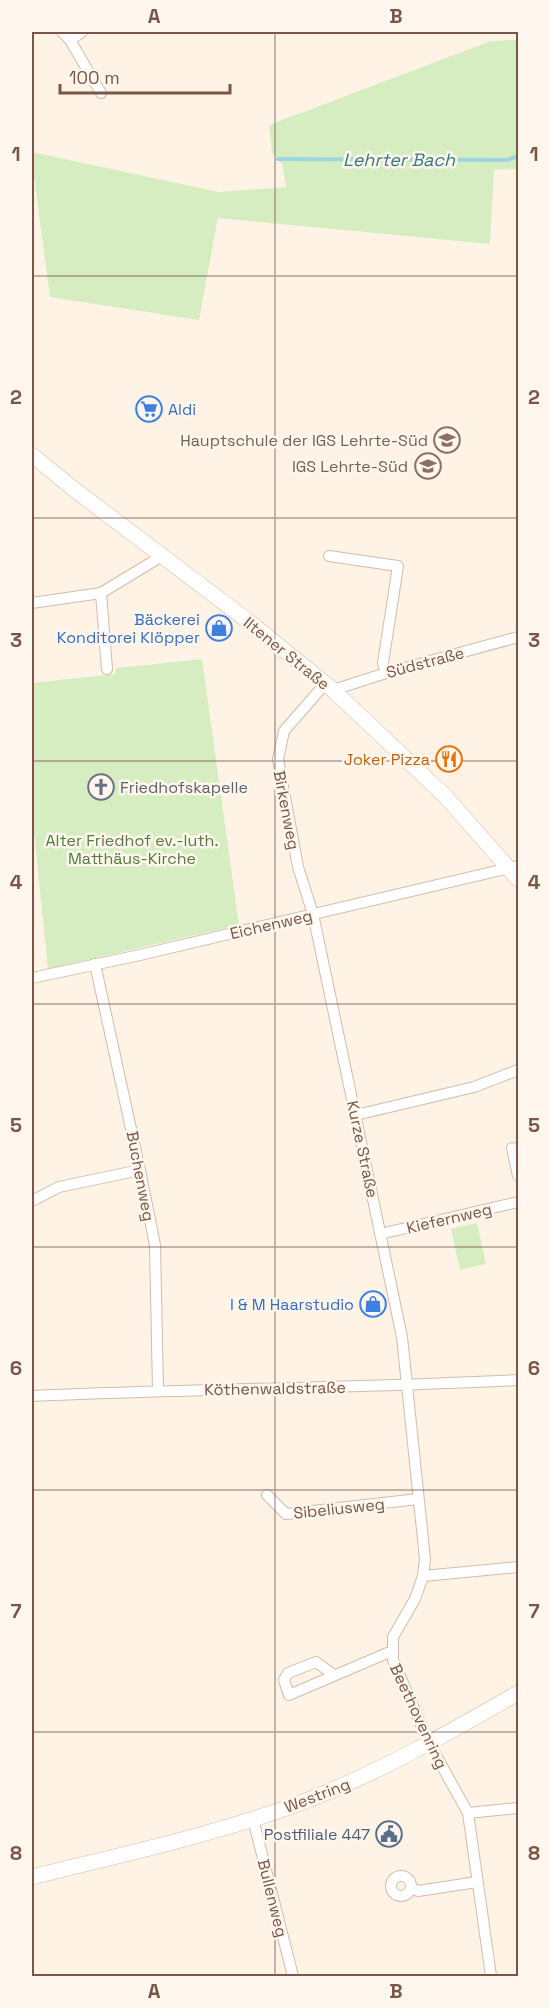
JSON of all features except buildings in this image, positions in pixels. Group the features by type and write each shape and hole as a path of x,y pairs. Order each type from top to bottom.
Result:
{"street":[{"path":"82,32 66,36 102,93"},
{"name":"Iltener Straße","path":"32,455 252,624 329,687 445,796 515,871"},
{"path":"32,603 101,593 162,556"},
{"path":"329,556 398,566 383,663 386,673"},
{"path":"101,593 107,669"},
{"name":"Südstraße","path":"329,687 519,636"},
{"name":"Birkenweg","path":"313,914 298,867 278,759 284,731 329,687"},
{"name":"Eichenweg","path":"32,978 515,871"},
{"name":"Kurze Straße","path":"313,914 402,1337 406,1385"},
{"name":"Buchenweg","path":"95,964 155,1245 158,1390"},
{"path":"356,1115 474,1087 519,1070"},
{"path":"512,1148 519,1176"},
{"path":"32,1201 59,1187 140,1170"},
{"name":"Kiefernweg","path":"380,1234 519,1202"},
{"name":"Köthenwaldstraße","path":"32,1396 158,1390 406,1385 519,1380"},
{"name":"Beethovenring","path":"406,1385 425,1559 416,1599 393,1636 393,1660 429,1743 468,1813 491,1977"},
{"name":"Sibeliusweg","path":"267,1495 286,1514 418,1499"},
{"path":"423,1576 519,1567"},
{"path":"334,1675 392,1651"},
{"name":"Westring","path":"32,1877 253,1819 308,1800 357,1779 429,1743 519,1693"},
{"path":"468,1813 519,1808"},
{"name":"Bullenweg","path":"253,1819 293,1977"},
{"path":"411,1888 418,1891 477,1882"}],"green space":[{"path":"518,40 518,169 494,170 490,244 218,218 199,320 50,297 34,177 32,176 32,152 219,192 286,187 282,164 272,153 269,125 491,41"},
{"name":"Alter Friedhof ev.-luth. Matthäus-Kirche","path":"202,659 239,925 48,969 32,813 32,683 115,674 116,668"},
{"path":"477,1223 486,1264 460,1270 451,1229"}],"waterway":[{"name":"Lehrter Bach","path":"278,159 507,160 518,156"}],"place":[{"name":"Aldi","path":"149,409"},
{"name":"Hauptschule der IGS Lehrte-Süd","path":"447,440"},
{"name":"IGS Lehrte-Süd","path":"428,466"},
{"name":"Bäckerei Konditorei Klöpper","path":"219,628"},
{"name":"Joker Pizza","path":"449,759"},
{"name":"Friedhofskapelle","path":"101,787"},
{"name":"I & M Haarstudio","path":"373,1304"},
{"name":"Postfiliale 447","path":"389,1834"}]}
